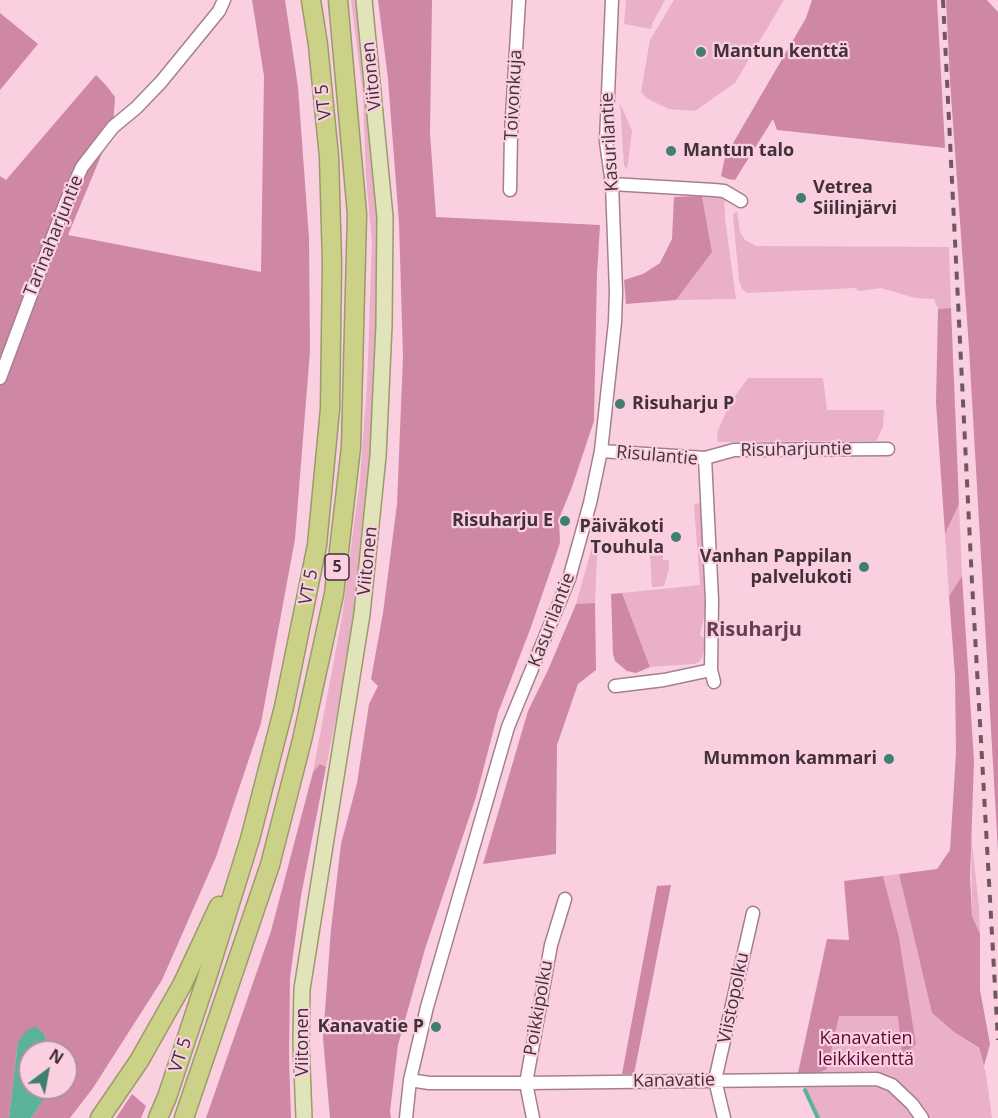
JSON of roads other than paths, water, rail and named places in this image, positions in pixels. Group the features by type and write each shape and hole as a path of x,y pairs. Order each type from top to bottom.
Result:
{"highway":[{"name":"VT 5","path":"158,1118 167,1097 250,839 284,707 317,545 330,409 332,263 329,157 318,45 311,0"},
{"name":"VT 5","path":"185,1116 270,865 302,740 334,594 351,447 357,214 338,0"},
{"path":"100,1118 122,1089 182,986 250,839"}],"main road":[{"name":"Viitonen","path":"304,1118 301,1041 302,989 362,614 378,456 384,325 385,217 364,0"}],"street":[{"name":"Tarinaharjuntie","path":"0,378 61,214 82,167 113,127 136,108 161,82 219,11 224,0"},
{"name":"Toivonkuja","path":"510,190 519,0"},
{"name":"Kasurilantie","path":"406,1118 410,1080 427,1007 508,728 569,579 590,503 601,451 615,322 616,292 612,184 606,142 612,0"},
{"path":"612,184 724,191 741,201"},
{"name":"Risuharjuntie","path":"705,458 734,450 888,448"},
{"name":"Risulantie","path":"601,451 705,458 712,600 712,676 615,686"},
{"name":"Poikkipolku","path":"533,1118 526,1083 550,945 565,899"},
{"name":"Viistopolku","path":"723,1118 715,1080 753,913"},
{"name":"Kanavatie","path":"410,1080 429,1083 526,1083 877,1079 892,1085 912,1104 922,1118"}],"waterway":[{"path":"805,1090 818,1118"}],"railway":[{"path":"943,0 998,1040"}],"place":[{"name":"Mantun kenttä","path":"701,52"},
{"name":"Mantun talo","path":"671,151"},
{"name":"Vetrea Siilinjärvi","path":"801,198"},
{"name":"Risuharju P","path":"620,404"},
{"name":"Risuharju E","path":"565,521"},
{"name":"Päiväkoti Touhula","path":"676,537"},
{"name":"Vanhan Pappilan palvelukoti","path":"864,567"},
{"name":"Mummon kammari","path":"889,759"},
{"name":"Kanavatie P","path":"436,1027"}],"district":[{"name":"Risuharju","path":"754,630"}],"park label":[{"name":"Kanavatien leikkikenttä","path":"866,1049"}]}
